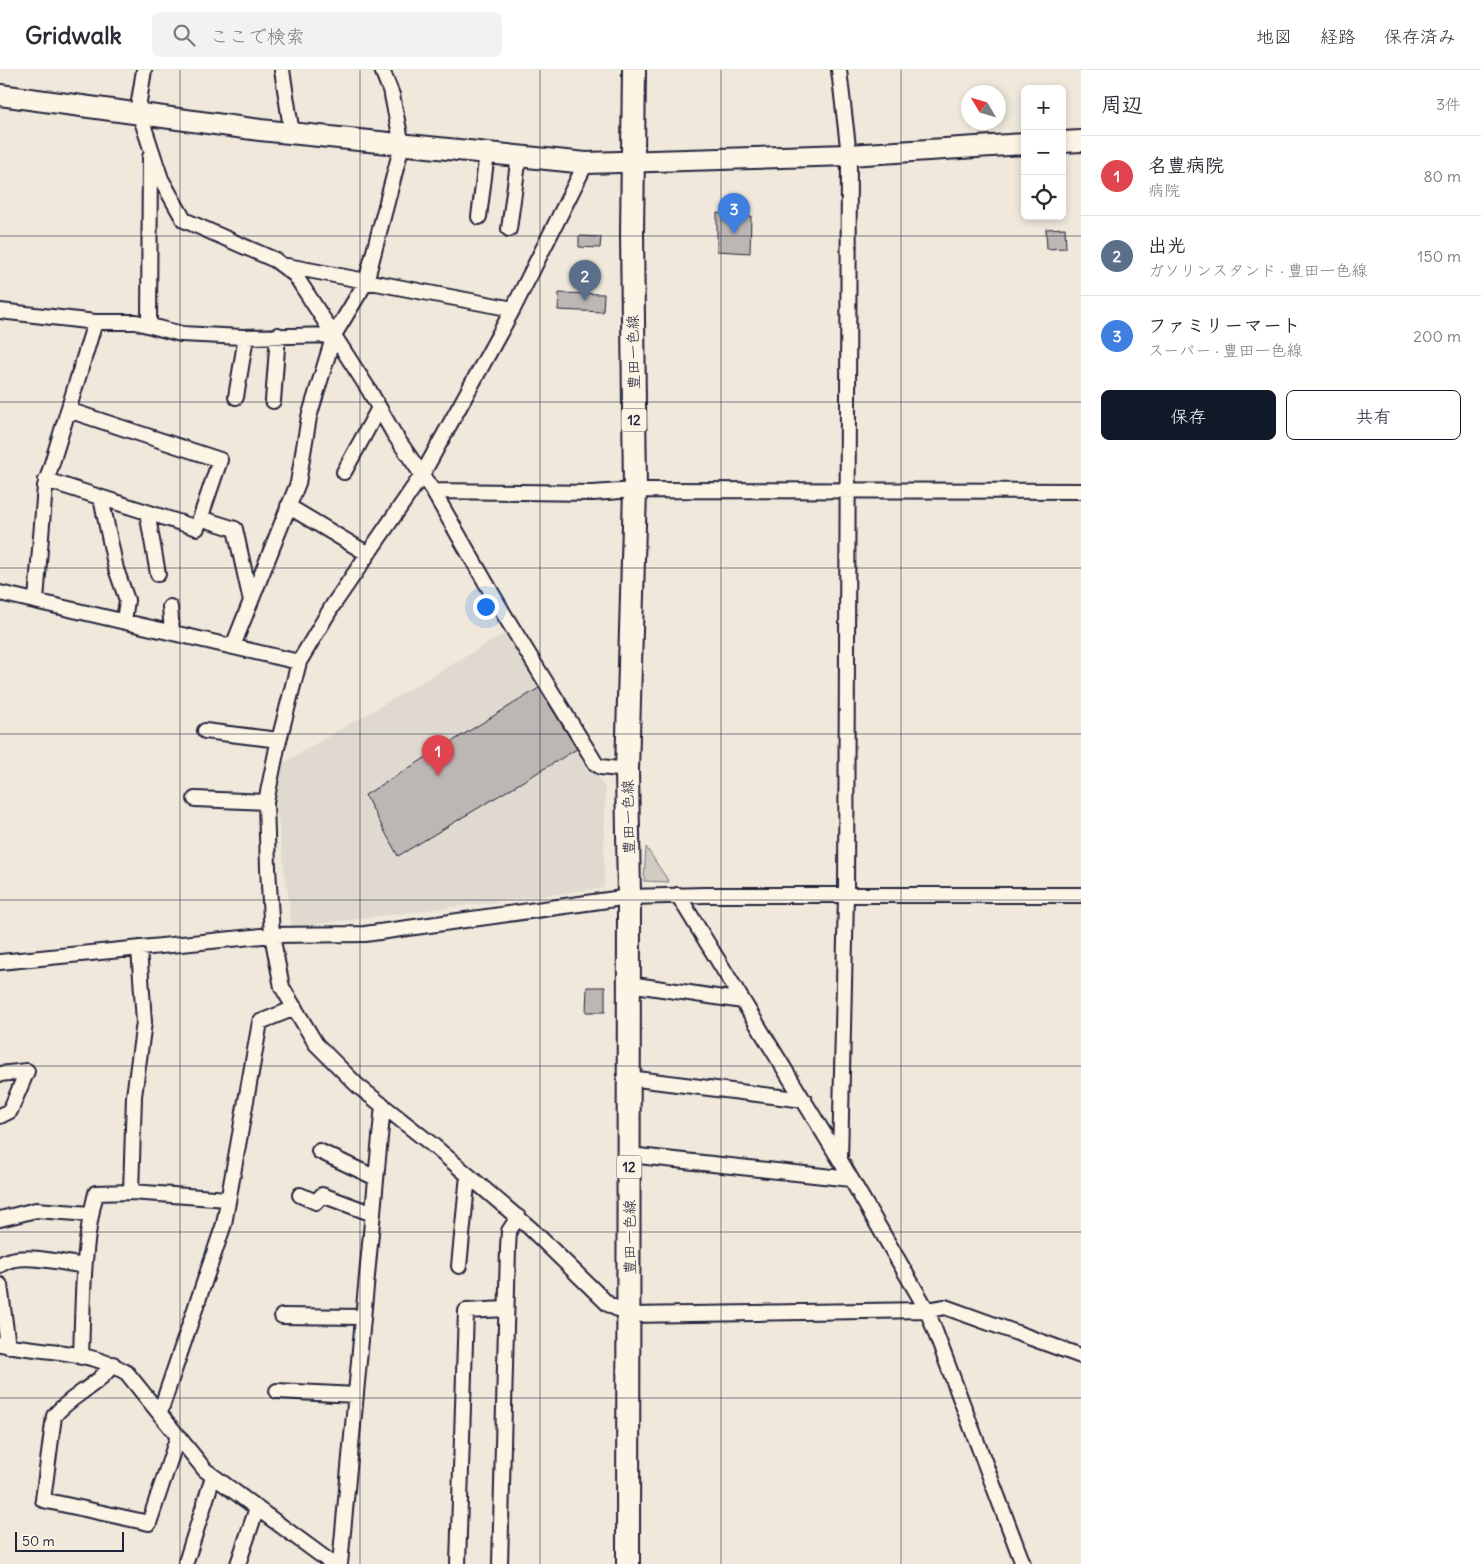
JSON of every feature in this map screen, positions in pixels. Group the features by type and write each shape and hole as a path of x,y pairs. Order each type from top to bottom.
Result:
{"main road":[{"name":"豊田一色線","path":"628,1564 629,897 627,770 635,490 632,243 634,70"}],"street":[{"path":"144,70 138,115 161,179 184,220 281,265 295,275 433,491 505,616 596,764 600,768 627,770"},
{"path":"282,70 292,134"},
{"path":"233,646 298,483 309,418 334,335 366,282 402,146 392,95 382,70"},
{"path":"839,70 849,155 846,896 840,1160"},
{"path":"0,95 138,115 292,134 586,163 849,155 1021,144"},
{"path":"1066,142 1081,141"},
{"path":"149,325 150,146"},
{"path":"479,217 487,154"},
{"path":"509,229 519,156"},
{"path":"586,163 513,309 422,476 368,554 299,662 279,740 266,802 272,934 282,987 316,1044 358,1086 518,1218 608,1304 628,1315 927,1310 945,1306 1081,1356"},
{"path":"281,265 513,309"},
{"path":"0,311 95,322 136,322 181,334 246,337 334,335"},
{"path":"36,600 46,480 95,322"},
{"path":"273,401 278,335"},
{"path":"236,397 246,337"},
{"path":"344,472 380,408"},
{"path":"46,480 197,528 220,460 68,410"},
{"path":"433,491 593,493 635,490 847,489 1081,491"},
{"path":"101,498 116,569 127,600 124,621"},
{"path":"288,506 368,554"},
{"path":"147,512 158,574"},
{"path":"200,518 235,529 251,601"},
{"path":"0,592 299,662"},
{"path":"170,607 172,632"},
{"path":"205,731 279,740"},
{"path":"194,799 266,802"},
{"path":"678,895 804,1100 927,1310 1024,1564"},
{"path":"0,962 272,934 365,934 629,897 678,895 1081,895"},
{"path":"131,1192 134,1096 144,1022 139,948"},
{"path":"629,984 743,1001"},
{"path":"160,1412 224,1224 260,1022 295,1008"},
{"path":"0,1074 28,1071 10,1111 0,1116"},
{"path":"629,1078 804,1100"},
{"path":"340,1564 383,1105"},
{"path":"320,1151 376,1178"},
{"path":"629,1155 851,1179"},
{"path":"459,1266 468,1175"},
{"path":"81,1357 84,1266 90,1214 96,1193 131,1192 228,1199"},
{"path":"300,1195 316,1202 322,1195 373,1214"},
{"path":"0,1220 36,1210 90,1214"},
{"path":"500,1564 509,1231 518,1218"},
{"path":"0,1265 4,1262 32,1258 84,1266"},
{"path":"0,1285 4,1345 114,1364 127,1372 205,1470 333,1564"},
{"path":"458,1564 466,1311 506,1309"},
{"path":"282,1316 363,1317"},
{"path":"114,1364 108,1372 63,1405 54,1416 43,1500 149,1523 178,1436"},
{"path":"277,1391 356,1395"},
{"path":"186,1562 214,1477"},
{"path":"238,1564 257,1508"}],"shaded area":[{"path":"506,633 605,788 604,888 292,927 275,798 283,763"},
{"path":"646,847 669,882 644,881"}],"building":[{"path":"717,213 751,216 750,253 717,251"},
{"path":"1065,228 1066,248 1047,249 1046,229"},
{"path":"579,236 601,237 600,248 579,247"},
{"path":"559,293 604,294 603,312 558,310"},
{"path":"539,688 577,749 398,856 365,795"},
{"path":"587,987 605,987 605,1012 586,1012"}],"place":[{"name":"ファミリーマート","path":"734,234"},
{"name":"出光","path":"585,301"},
{"name":"名豊病院","path":"438,776"}]}
